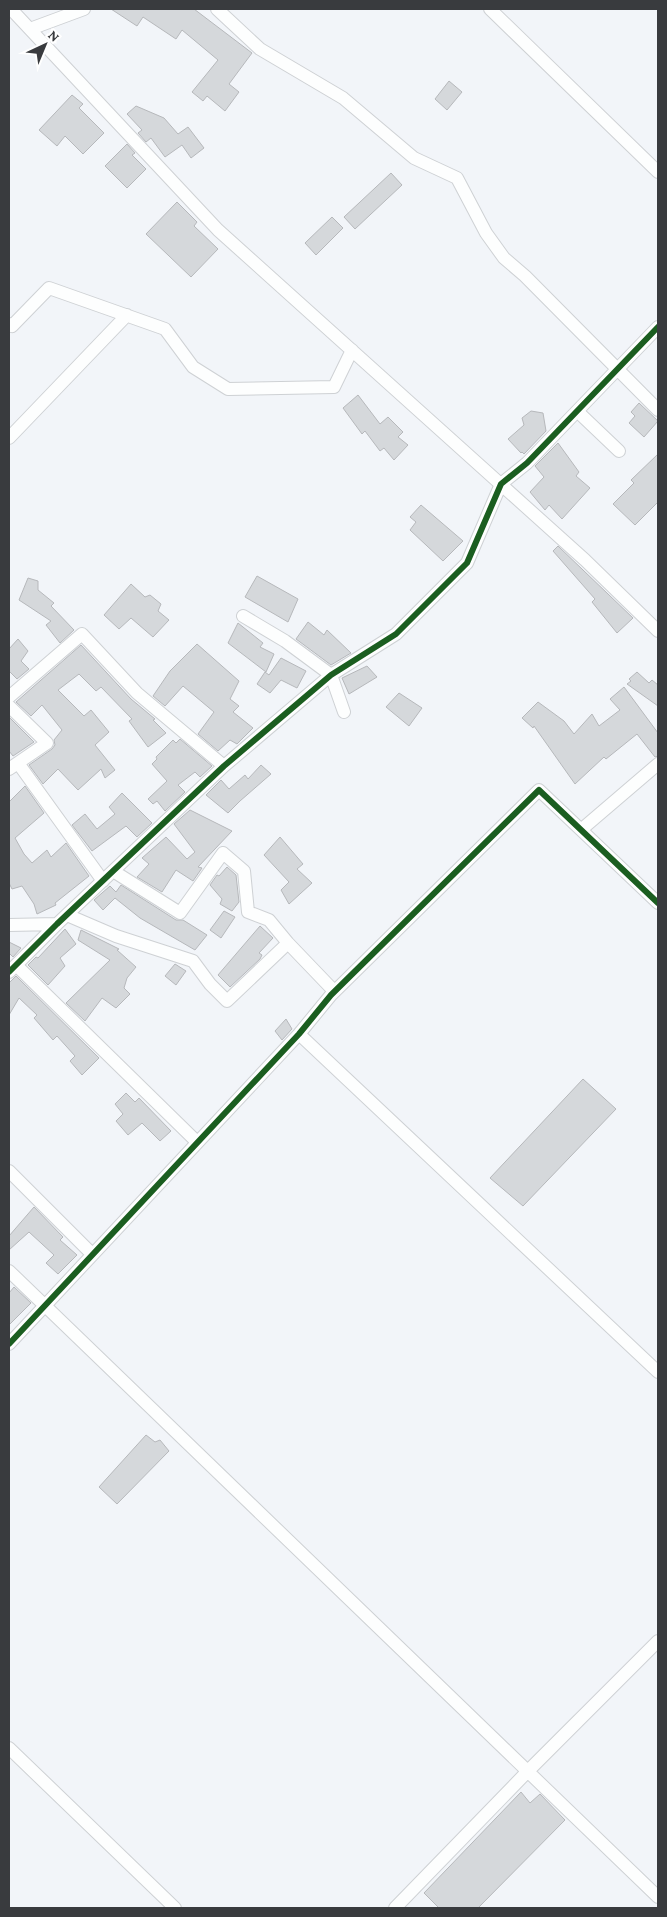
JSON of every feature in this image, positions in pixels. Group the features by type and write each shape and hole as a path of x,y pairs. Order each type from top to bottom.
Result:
{"street":[{"path":"11,9 218,230 585,560 658,631"},
{"path":"30,29 84,9"},
{"path":"217,9 260,49 343,98 414,158 457,178 486,233 504,258 525,276 658,410"},
{"path":"490,9 658,172"},
{"path":"9,324 12,326 49,288 165,329 193,367 228,388 334,387 352,350"},
{"path":"9,438 127,315"},
{"path":"197,1142 12,969 224,766 331,676 396,634 467,563 501,484 527,463 658,326"},
{"path":"577,411 619,451"},
{"path":"243,616 286,641 331,676 344,712"},
{"path":"9,697 82,634 137,694 224,766"},
{"path":"9,706 47,743 13,766 103,881"},
{"path":"582,829 658,764"},
{"path":"9,1344 299,1034 334,991 539,790 658,903"},
{"path":"113,871 180,913 223,853 244,871 248,912 269,920 288,943 334,991"},
{"path":"67,915 116,936 194,961 210,984 227,1001 288,943"},
{"path":"9,925 57,924"},
{"path":"299,1034 658,1372"},
{"path":"9,1171 92,1254"},
{"path":"9,1271 658,1897"},
{"path":"395,1908 658,1641"},
{"path":"9,1748 175,1908"}],"building":[{"path":"111,9 194,9 252,53 229,84 239,92 225,111 207,96 203,101 192,92 218,60 182,30 176,39 143,17 137,26"},
{"path":"449,81 462,92 447,110 435,99"},
{"path":"72,95 83,104 79,108 104,133 83,154 65,136 57,146 39,130"},
{"path":"136,106 164,118 178,134 188,127 204,148 191,158 182,145 165,157 151,138 146,142 138,133 142,130 127,114"},
{"path":"127,144 135,153 132,155 146,169 127,188 105,166"},
{"path":"391,173 402,185 355,229 344,217"},
{"path":"177,202 197,222 194,226 218,249 191,277 146,234"},
{"path":"332,217 343,228 316,255 305,243"},
{"path":"358,395 380,424 388,417 403,432 398,437 408,445 394,460 384,448 380,451 365,431 362,434 343,408"},
{"path":"639,403 658,421 644,437 629,423 635,416 631,412"},
{"path":"531,411 543,413 546,431 524,454 508,439 524,425 522,418"},
{"path":"558,443 579,472 576,476 590,488 562,519 549,505 545,510 530,492 544,477 535,466"},
{"path":"658,454 658,502 635,525 613,504 634,483 631,480"},
{"path":"421,505 463,541 443,561 410,530 416,522 410,517"},
{"path":"558,546 633,618 617,633 592,602 595,599 553,551"},
{"path":"257,576 298,599 288,622 245,597"},
{"path":"28,578 38,581 38,590 54,603 51,606 74,630 60,643 46,625 51,621 19,600"},
{"path":"131,584 145,597 150,595 161,604 158,611 169,620 153,637 131,618 119,629 104,615"},
{"path":"308,622 324,635 327,630 351,653 331,665 296,639"},
{"path":"238,623 263,643 260,647 274,654 266,672 228,643"},
{"path":"18,639 28,651 21,661 29,669 17,679 9,671 9,649"},
{"path":"197,644 239,681 230,699 239,706 233,712 253,728 237,744 230,740 218,751 198,734 214,712 183,686 165,706 153,696 170,671"},
{"path":"81,645 131,699 155,719 153,720 166,733 148,747 129,721 132,719 101,687 96,691 79,674 58,690 84,716 91,710 109,732 95,745 115,770 105,778 101,769 78,790 58,769 43,784 29,765 52,749 55,745 54,740 62,730 42,705 31,716 16,702"},
{"path":"281,658 306,671 297,688 281,680 270,693 257,684 265,672 269,675"},
{"path":"367,666 377,677 349,694 342,678"},
{"path":"637,672 649,683 652,680 658,685 658,706 627,684 631,681 629,679"},
{"path":"624,687 658,733 658,756 655,757 637,734 606,759 604,757 575,784 534,726 533,728 522,718 538,702 564,721 574,734 592,714 599,726 620,710 610,699"},
{"path":"399,693 422,708 409,726 386,707"},
{"path":"9,717 34,742 13,756 9,751"},
{"path":"180,739 212,766 200,777 195,772 178,785 185,792 165,811 157,801 153,804 148,799 167,781 152,764 157,759 156,757 173,740 176,743"},
{"path":"261,765 271,774 228,813 206,795 221,780 229,789 245,775 248,779"},
{"path":"25,786 44,813 15,838 24,854 32,863 47,850 51,857 66,843 89,876 55,903 56,905 37,914 34,904 22,886 12,889 9,883 9,802"},
{"path":"122,793 152,823 137,837 126,826 92,851 72,825 85,814 97,829 115,814 109,807"},
{"path":"190,810 232,831 198,867 202,868 193,881 176,870 162,892 137,877 149,864 142,858 166,837 187,859 195,852 174,824"},
{"path":"280,837 303,864 297,869 312,883 289,904 281,890 289,882 264,855"},
{"path":"227,867 236,875 239,902 232,911 220,904 222,899 210,885 217,875 219,876"},
{"path":"121,885 176,920 183,920 207,935 195,950 140,918 115,898 103,910 94,900 110,886 116,892"},
{"path":"224,911 235,917 221,938 210,930"},
{"path":"260,926 273,938 259,953 262,955 260,959 230,987 218,975"},
{"path":"65,929 76,944 60,958 65,966 48,985 28,965 36,957 38,958"},
{"path":"81,930 119,949 117,950 136,967 127,978 124,988 130,994 116,1008 102,998 85,1021 66,1003 110,960 78,940"},
{"path":"9,942 21,948 13,957 9,953"},
{"path":"175,964 186,971 176,985 165,976"},
{"path":"16,976 99,1058 82,1075 70,1061 75,1056 57,1036 53,1040 34,1018 37,1015 19,998 9,1015 9,983"},
{"path":"286,1019 292,1029 282,1040 275,1031"},
{"path":"583,1079 616,1109 523,1206 490,1178"},
{"path":"126,1093 135,1102 139,1098 171,1131 160,1141 142,1123 128,1135 116,1121 123,1114 115,1104"},
{"path":"34,1207 63,1237 60,1240 77,1255 58,1274 46,1263 54,1255 29,1232 9,1250 9,1236"},
{"path":"14,1287 31,1303 9,1325 9,1293"},
{"path":"146,1435 155,1442 160,1440 169,1451 117,1504 99,1487"},
{"path":"521,1792 530,1803 540,1794 565,1820 478,1908 439,1908 424,1893"}],"cycle path":[{"path":"9,972 224,766 331,675 396,634 467,563 501,484 527,463 658,327"},
{"path":"9,1344 299,1034 331,995 539,790 658,903"}]}
